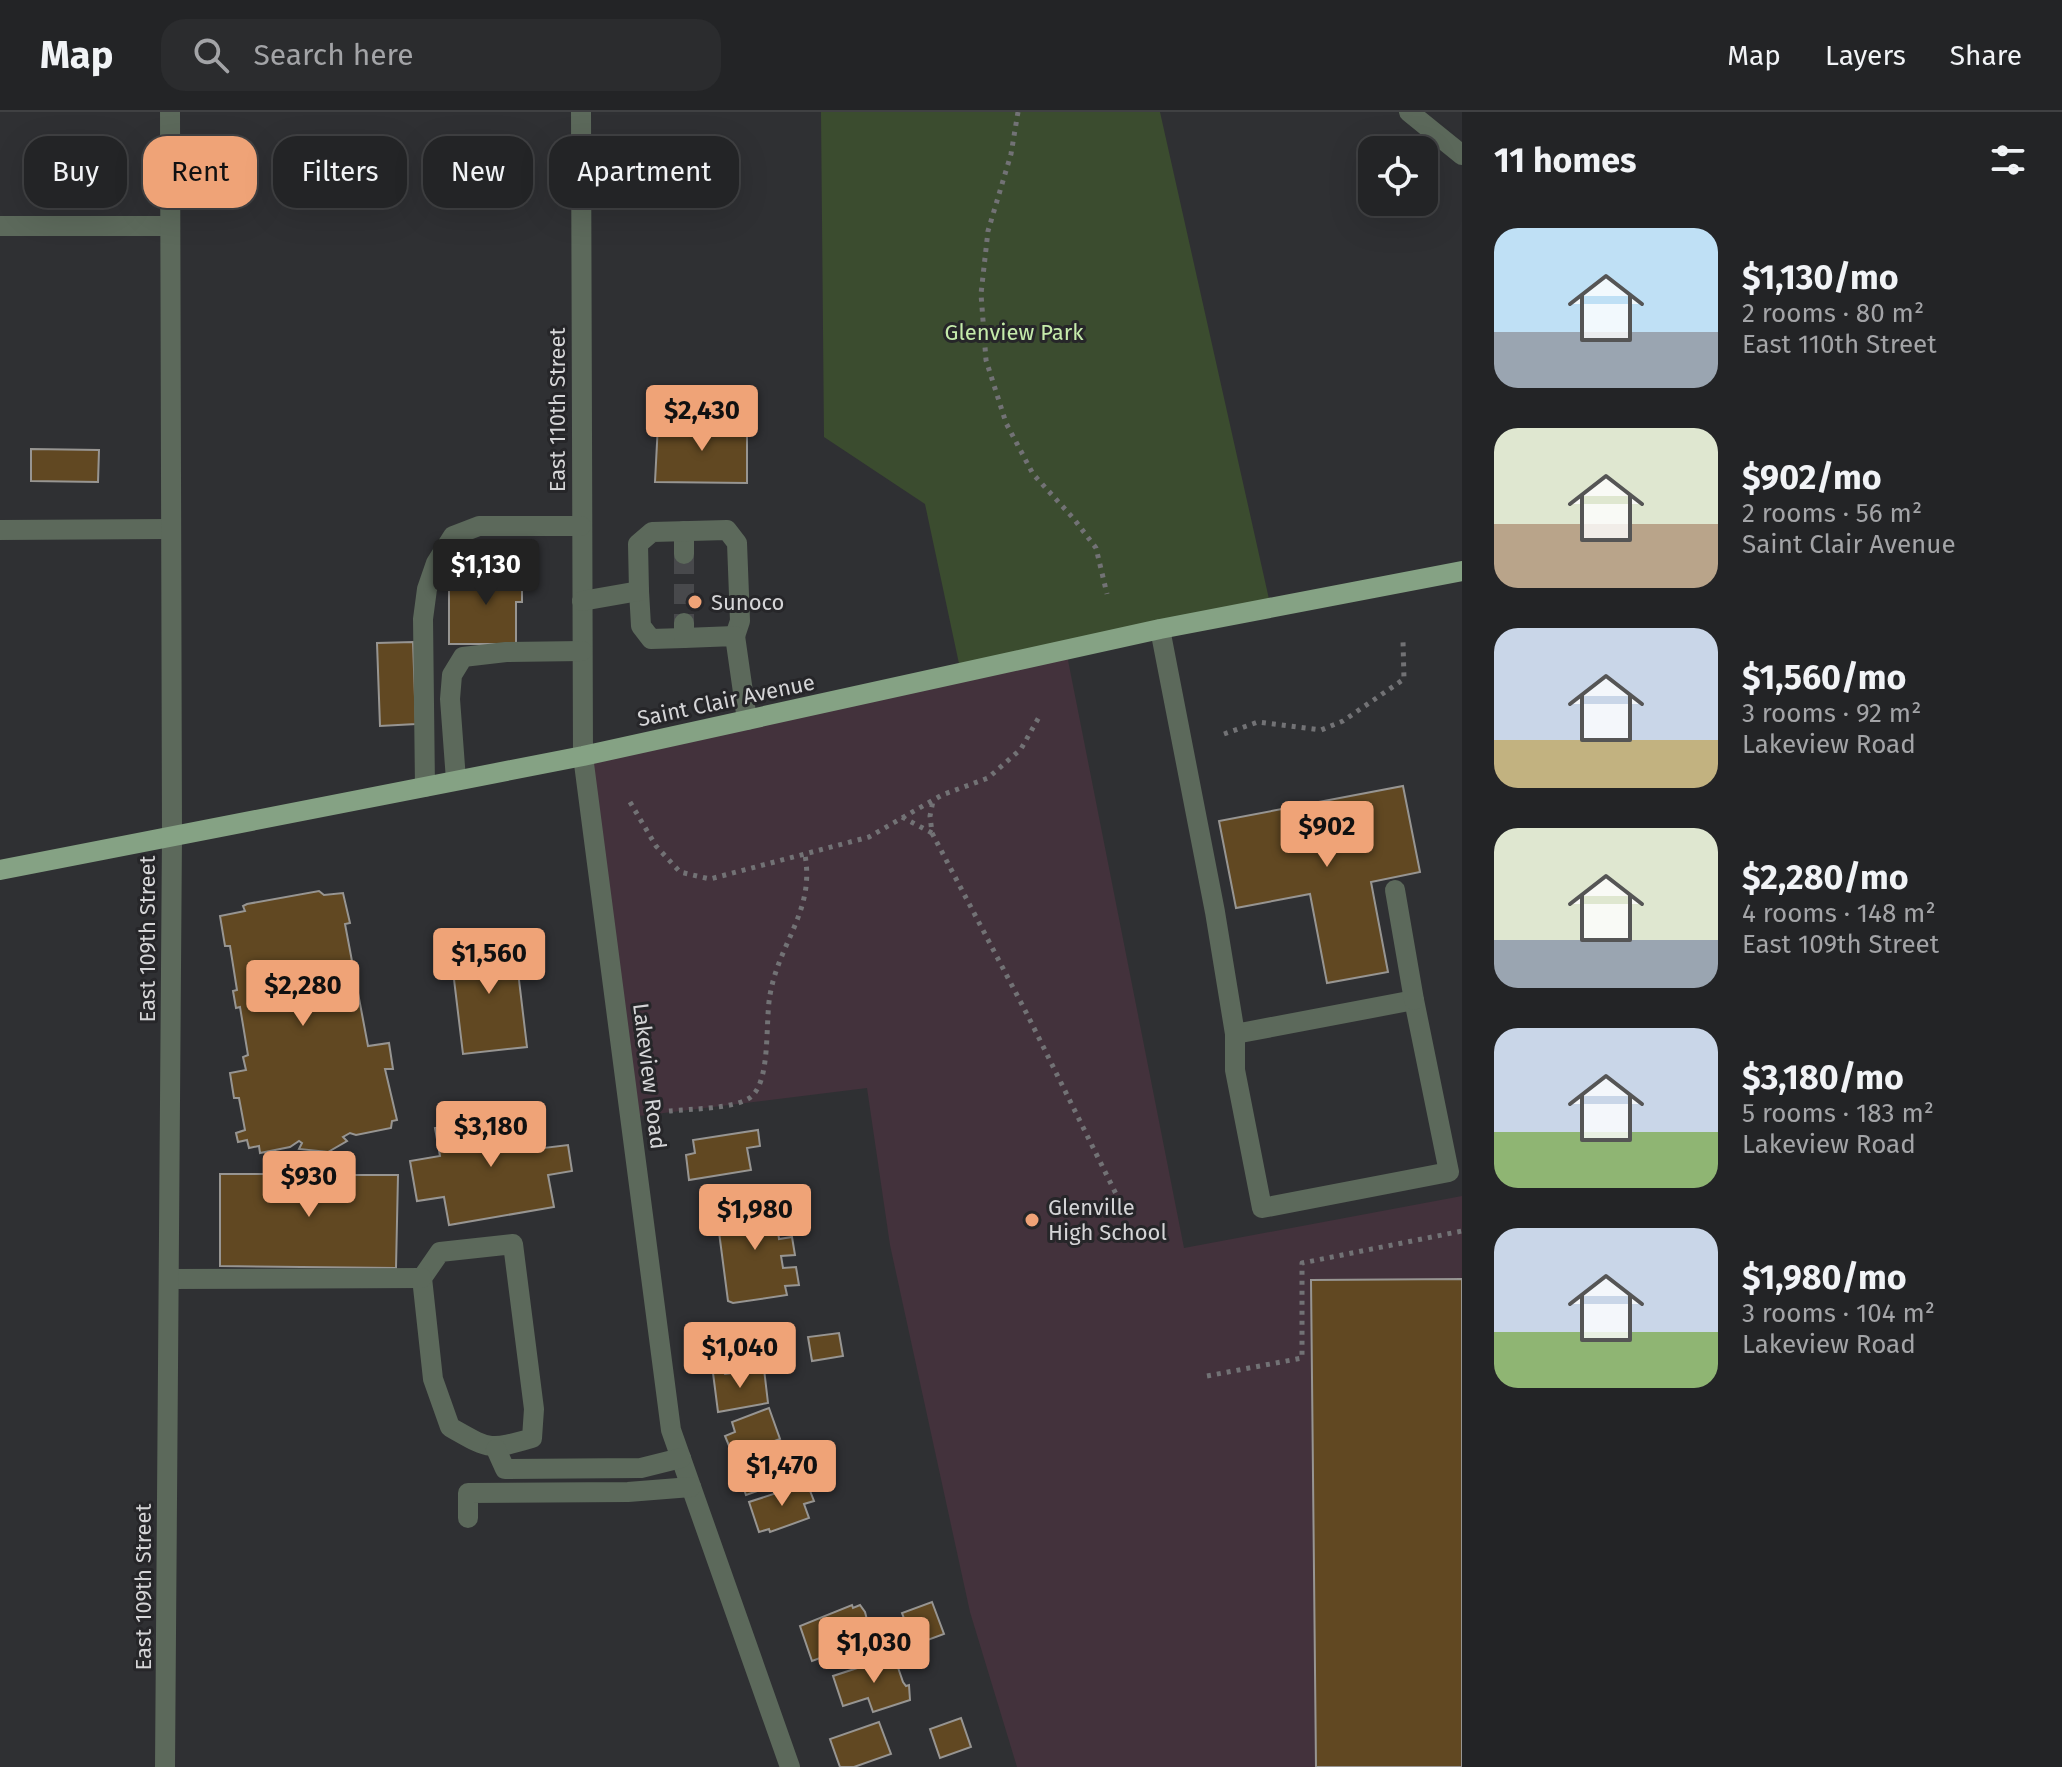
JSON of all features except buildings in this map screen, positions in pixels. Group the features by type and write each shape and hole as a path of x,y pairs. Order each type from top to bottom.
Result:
{"main road":[{"name":"Saint Clair Avenue","path":"0,870 583,756 1160,629 1462,571"}],"street":[{"name":"East 109th Street","path":"165,1767 172,836 170,112"},
{"name":"East 110th Street","path":"581,112 583,756"},
{"path":"1409,112 1462,155"},
{"path":"0,226 170,226"},
{"path":"425,787 423,619 427,589 436,563 453,536 479,526 581,526"},
{"path":"0,530 171,529"},
{"path":"735,636 684,631 651,639 641,626 638,544 652,532 727,530 737,543 740,621 735,636 747,720"},
{"path":"684,531 684,554"},
{"path":"582,601 639,591"},
{"path":"1160,629 1207,867 1235,1034 1235,1070 1262,1208 1449,1172 1395,890"},
{"path":"456,780 450,699 452,675 463,657 506,652 582,651"},
{"name":"Lakeview Road","path":"583,756 671,1430 790,1767"},
{"path":"1235,1034 1414,1000"},
{"path":"513,1244 534,1409 532,1438 496,1449 450,1427 433,1379 422,1278 440,1252 513,1244"},
{"path":"169,1279 422,1278"},
{"path":"496,1449 505,1469 641,1468 681,1458"},
{"path":"468,1518 468,1493 628,1492 691,1487"}],"path":[{"path":"1018,112 1011,154 988,231 981,294 986,360 1006,423 1033,474 1096,548 1107,594"},
{"path":"1224,734 1258,722 1321,730 1343,721 1404,679 1403,641"},
{"path":"630,802 656,846 680,872 710,879 869,837 933,800 988,778 1021,749 1039,717"},
{"path":"933,800 930,816 932,833 1028,1016 1119,1200"},
{"path":"902,817 932,833"},
{"path":"669,1111 735,1104 749,1099 759,1089 764,1075 770,993 784,946 804,906 808,884 805,855"},
{"path":"1207,1376 1302,1358 1302,1263 1462,1231"}],"shaded area":[{"name":"Glenville High School","path":"1066,650 1184,1248 1462,1196 1462,1767 1017,1767 970,1612 890,1245 867,1088 631,1117 583,756"}],"green space":[{"name":"Glenview Park","path":"821,112 1160,112 1271,608 961,673 925,504 824,437"}],"tunnel":[{"path":"684,554 684,623"}],"place":[{"name":"Sunoco","path":"695,602"},
{"name":"Glenville High School","path":"1032,1220"}]}
